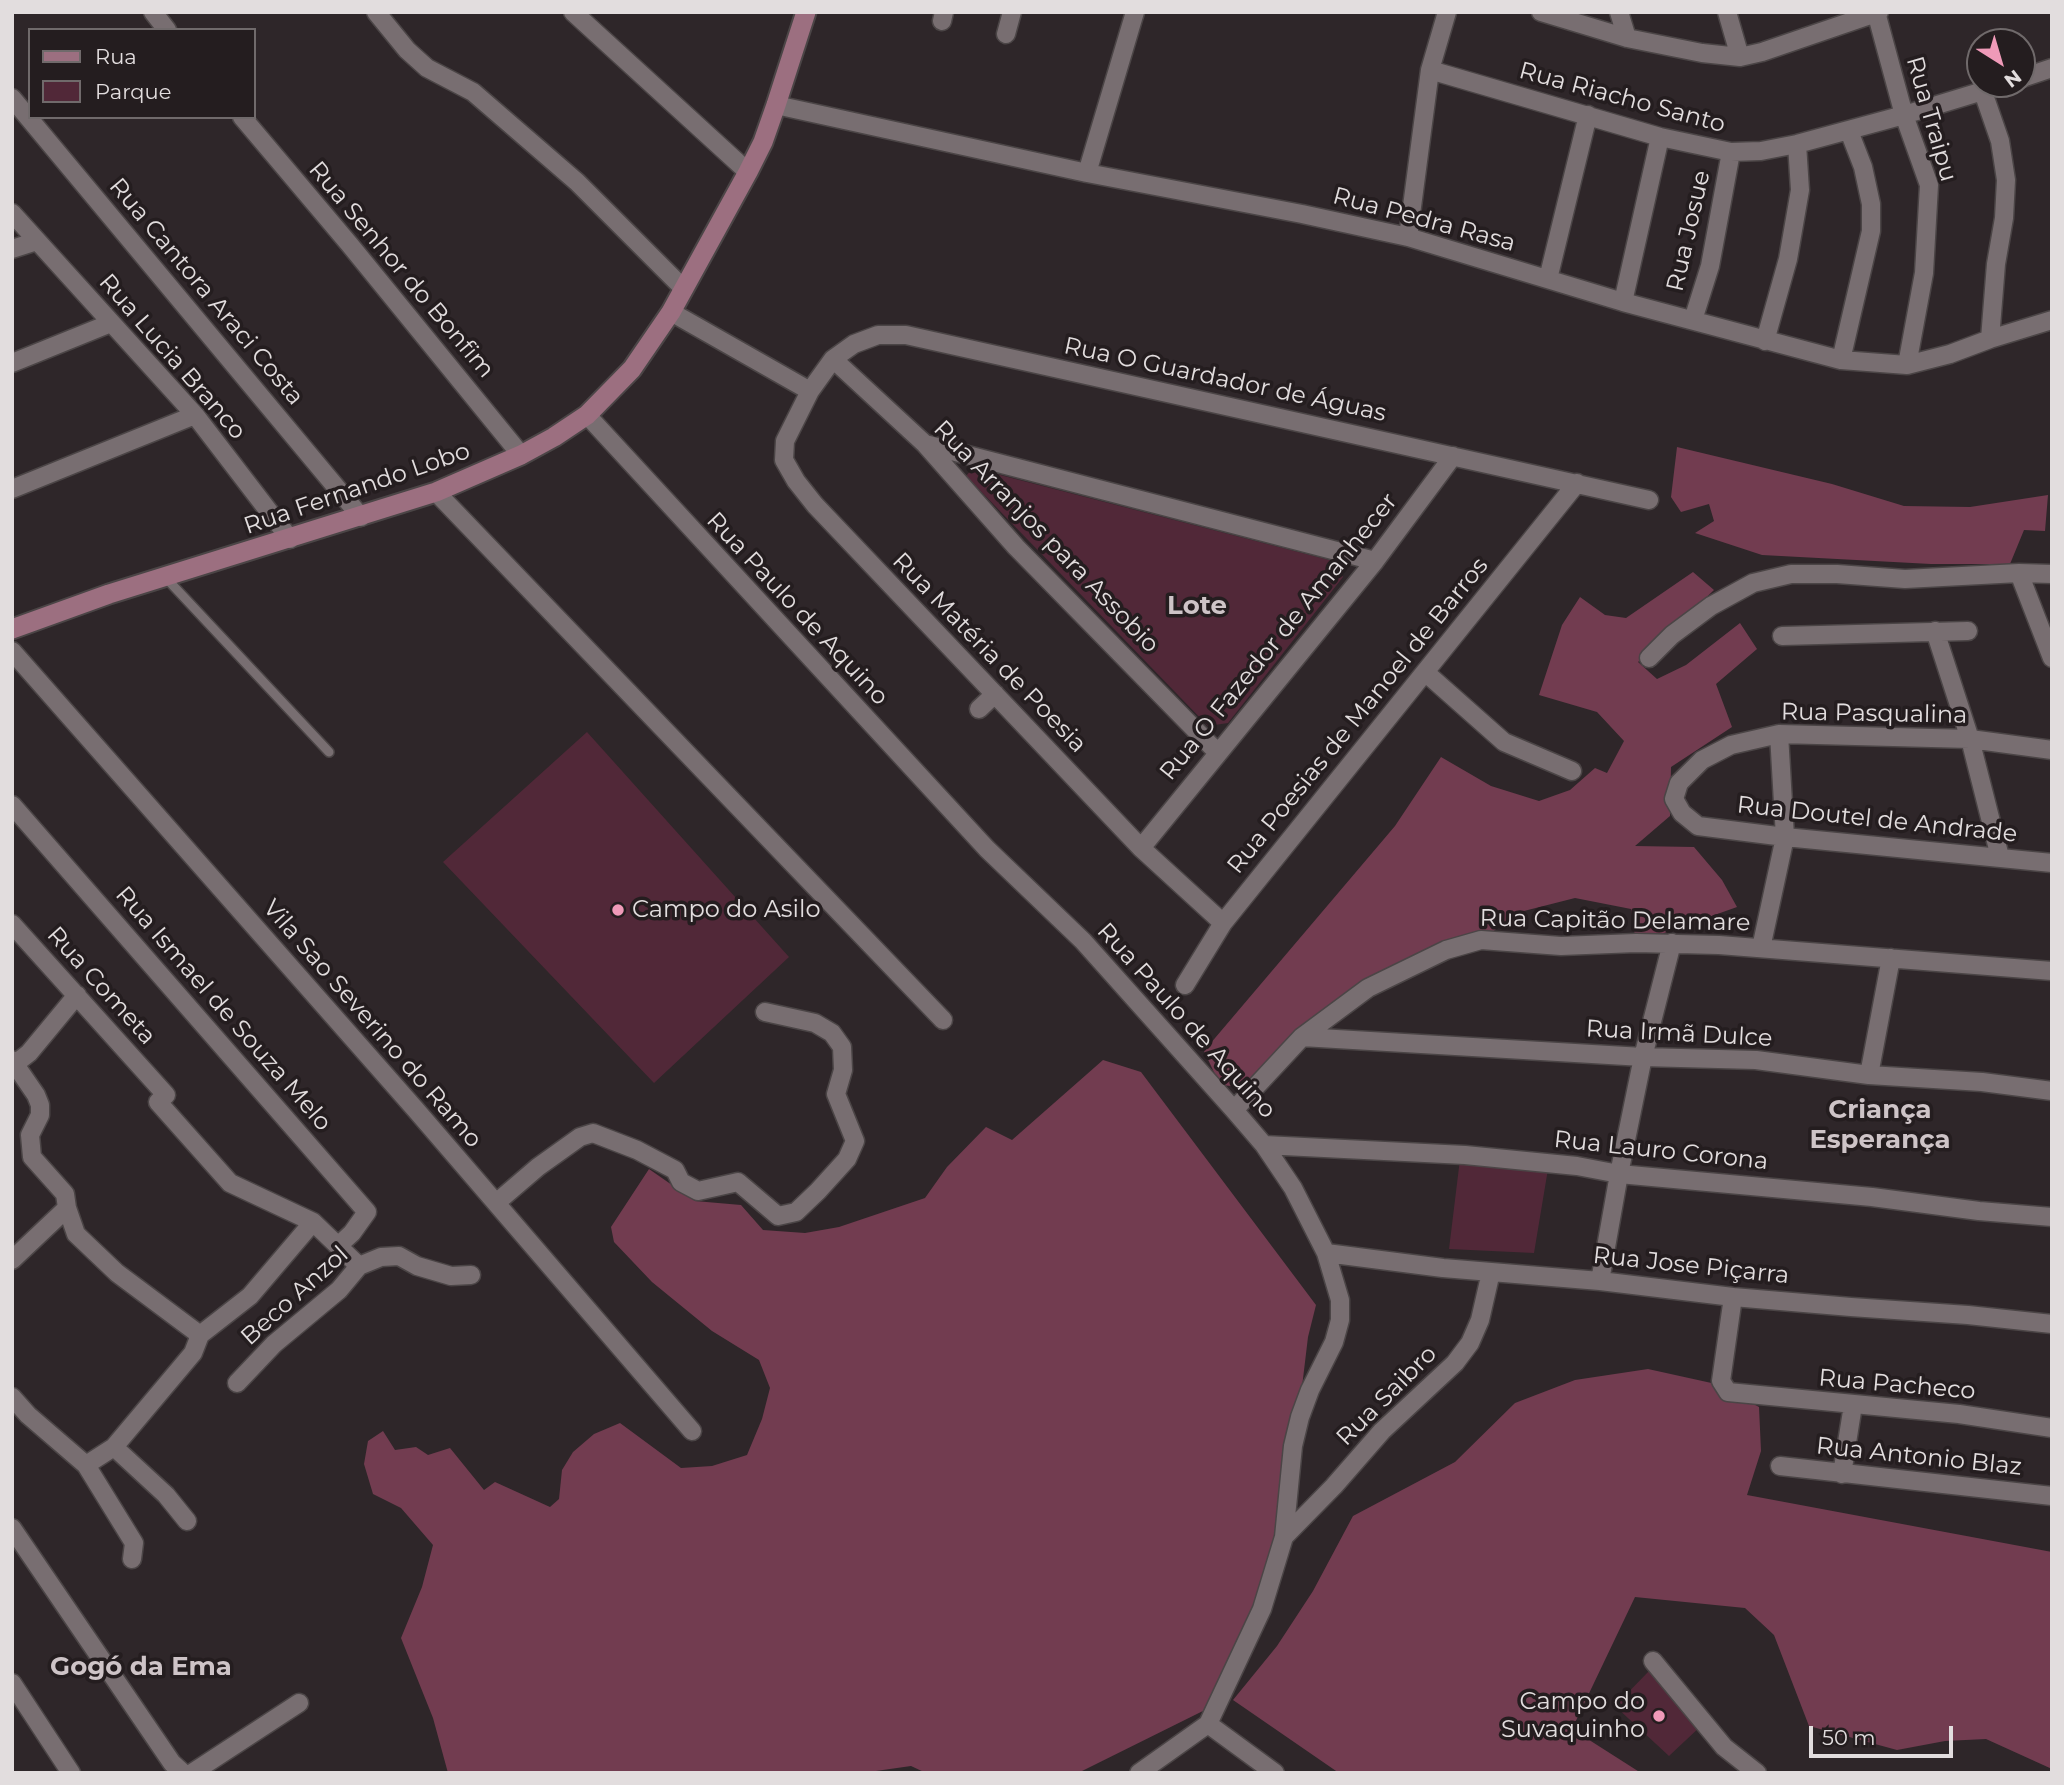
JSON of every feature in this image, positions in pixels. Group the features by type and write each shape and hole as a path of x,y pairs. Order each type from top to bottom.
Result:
{"main road":[{"name":"Rua Fernando Lobo","path":"12,629 109,594 436,492 521,455 554,438 587,415 632,369 671,312 748,172 763,142 806,12"}],"street":[{"path":"153,12 165,28"},
{"path":"376,12 407,50 426,68 473,92 577,182 684,289"},
{"path":"573,12 748,172"},
{"path":"1006,34 1012,12"},
{"path":"1087,173 1135,12"},
{"path":"1408,237 1430,70 1447,12"},
{"path":"1541,12 1627,37 1702,53 1740,57 1877,13"},
{"path":"1619,12 1627,37"},
{"path":"1727,12 1740,57"},
{"name":"Rua Traipu","path":"1877,13 1904,116 1929,185 1924,273 1907,365"},
{"name":"Rua Riacho Santo","path":"1430,70 1660,137 1731,152 1761,151 1797,144 1966,97"},
{"name":"Rua Cantora Araci Costa","path":"12,98 28,117"},
{"path":"1985,98 2000,141 2006,180 1990,339"},
{"name":"Rua Pedra Rasa","path":"776,105 1087,173 1408,237 1623,302 1841,360 1907,365 1951,354 2052,320"},
{"path":"1548,279 1588,115"},
{"name":"Rua Cantora Araci Costa","path":"29,119 361,517"},
{"name":"Rua Senhor do Bonfim","path":"244,119 521,455"},
{"path":"1841,360 1871,231 1871,204 1863,167 1849,131"},
{"path":"1623,302 1660,137"},
{"path":"1765,341 1788,259 1800,190 1797,144"},
{"name":"Rua Josue","path":"1693,320 1713,255 1731,152"},
{"name":"Rua Lucia Branco","path":"12,212 195,415 290,539"},
{"path":"12,249 37,241"},
{"path":"671,312 810,391"},
{"path":"12,363 111,323"},
{"name":"Rua O Guardador de Águas","path":"810,391 833,359 854,344 878,335 906,335 1649,500"},
{"name":"Rua Arranjos para Assobio","path":"833,359 925,444 1016,547 1218,753"},
{"name":"Rua Matéria de Poesia","path":"810,391 785,441 784,460 796,481 815,505 1141,848 1223,923"},
{"path":"12,489 195,415"},
{"name":"Rua Paulo de Aquino","path":"587,415 987,849 1083,941 1234,1110 1264,1145 1293,1188 1326,1253 1340,1300 1340,1320 1334,1342 1300,1417 1293,1446 1284,1536 1262,1609 1208,1724 1139,1773"},
{"path":"925,444 1375,561"},
{"name":"Rua O Fazedor de Amanhecer","path":"1141,848 1375,561 1453,456"},
{"name":"Rua Poesias de Manoel de Barros","path":"1185,985 1223,923 1577,483"},
{"path":"436,492 943,1020"},
{"path":"2019,573 2052,658"},
{"path":"1649,657 1672,635 1711,606 1753,583 1791,574 1905,579 2019,573 2052,574"},
{"path":"1935,631 1970,739 2000,857"},
{"path":"1782,636 1968,631"},
{"name":"Vila Sao Severino do Ramo","path":"12,651 692,1431"},
{"path":"1425,672 1504,742 1572,771"},
{"path":"979,709 995,694"},
{"path":"1761,948 1786,837 1779,734"},
{"name":"Rua Pasqualina","path":"1698,826 1682,813 1674,799 1679,783 1702,760 1731,746 1779,734 1970,739 2052,750"},
{"name":"Rua Ismael de Souza Melo","path":"12,805 367,1212 352,1233 338,1246"},
{"name":"Rua Doutel de Andrade","path":"1698,826 2052,863"},
{"name":"Rua Cometa","path":"12,924 166,1095 158,1102 230,1183 313,1222"},
{"name":"Rua Capitão Delamare","path":"1234,1110 1302,1037 1368,988 1446,950 1481,940 1561,946 1671,943 2052,971"},
{"path":"1600,1281 1643,1057 1671,943"},
{"path":"1869,1075 1891,958"},
{"path":"77,995 29,1053 14,1062 40,1105 40,1115 30,1135 32,1157 65,1194 76,1234 109,1265 200,1335"},
{"path":"496,1203 559,1152 580,1137 593,1133 637,1150 675,1170 681,1182 698,1191 738,1182 778,1216 796,1212 847,1159 855,1141 836,1094 843,1070 842,1047 832,1033 815,1023 765,1012"},
{"name":"Rua Irmã Dulce","path":"1302,1037 1643,1057 1756,1060 1869,1075 1982,1082 2052,1091"},
{"name":"Rua Lauro Corona","path":"1264,1145 1465,1155 1577,1166 1619,1174 1846,1194 1979,1212 2052,1217"},
{"path":"12,1260 67,1208"},
{"path":"86,1465 114,1447 192,1353 200,1335 250,1296 313,1222 359,1266"},
{"name":"Rua Jose Piçarra","path":"1326,1253 1443,1268 1600,1281 1733,1297 2052,1324"},
{"name":"Beco Anzol","path":"237,1383 274,1344 339,1290 359,1266 381,1257 399,1256 417,1266 451,1276 471,1275"},
{"name":"Rua Saibro","path":"1284,1536 1334,1486 1382,1431 1455,1363 1470,1343 1480,1320 1491,1272"},
{"name":"Rua Pacheco","path":"1733,1297 1721,1381 1725,1390 1737,1395 1959,1413 2052,1428"},
{"path":"12,1397 28,1415 86,1465 134,1543 132,1559"},
{"path":"1842,1474 1853,1405"},
{"path":"114,1447 166,1496 187,1521"},
{"name":"Rua Antonio Blaz","path":"1780,1466 2052,1496"},
{"path":"12,1528 172,1763 183,1773"},
{"path":"1653,1661 1724,1747 1757,1773"},
{"path":"12,1683 71,1773"},
{"path":"192,1773 299,1703"},
{"path":"1208,1724 1275,1773"}],"lane":[{"path":"166,578 329,752"}],"green space":[{"path":"973,468 1337,562 1343,577 1228,723 1208,726 966,476"},
{"name":"Campo do Asilo","path":"587,732 789,957 654,1083 443,862"},
{"path":"1460,1159 1548,1169 1534,1253 1449,1249"},
{"name":"Campo do Suvaquinho","path":"1649,1671 1702,1725 1669,1756 1615,1706"}],"shaded area":[{"path":"1677,447 1832,484 1904,506 1970,507 2048,495 2045,531 2024,530 2010,564 1931,564 1762,555 1695,533 1714,521 1709,504 1681,512 1671,497"},
{"path":"1693,572 1714,590 1638,662 1657,679 1686,665 1740,623 1757,649 1716,684 1732,727 1671,767 1670,816 1635,846 1694,847 1722,880 1737,907 1636,943 1631,909 1575,898 1520,912 1481,940 1368,988 1254,1088 1220,1085 1204,1051 1395,826 1441,757 1491,786 1539,801 1570,790 1595,768 1607,773 1624,741 1597,712 1539,695 1562,625 1580,597 1605,615 1626,618"},
{"path":"1103,1060 1141,1072 1316,1305 1308,1337 1287,1512 1262,1609 1217,1704 1078,1773 926,1773 911,1766 862,1773 448,1773 433,1718 401,1638 422,1587 433,1545 401,1508 373,1494 364,1464 368,1441 383,1431 395,1450 416,1447 428,1455 450,1448 484,1490 495,1482 550,1507 559,1499 562,1470 573,1452 594,1434 620,1423 681,1468 712,1466 747,1455 762,1419 770,1388 759,1360 712,1331 652,1282 614,1242 611,1227 649,1169 695,1201 741,1205 763,1230 805,1233 839,1227 925,1198 947,1167 986,1127 1012,1140"},
{"path":"1648,1369 1716,1384 1759,1407 1761,1451 1747,1495 2052,1552 2052,1769 1986,1739 1945,1741 1897,1750 1809,1726 1774,1635 1745,1608 1635,1597 1572,1729 1641,1773 1339,1773 1233,1700 1277,1646 1313,1591 1353,1516 1455,1462 1515,1403 1575,1380"}],"place":[{"name":"Campo do Asilo","path":"618,910"},
{"name":"Campo do Suvaquinho","path":"1659,1716"}],"district":[{"name":"Lote","path":"1197,606"},
{"name":"Criança Esperança","path":"1880,1125"},
{"name":"Gogó da Ema","path":"141,1667"}]}
